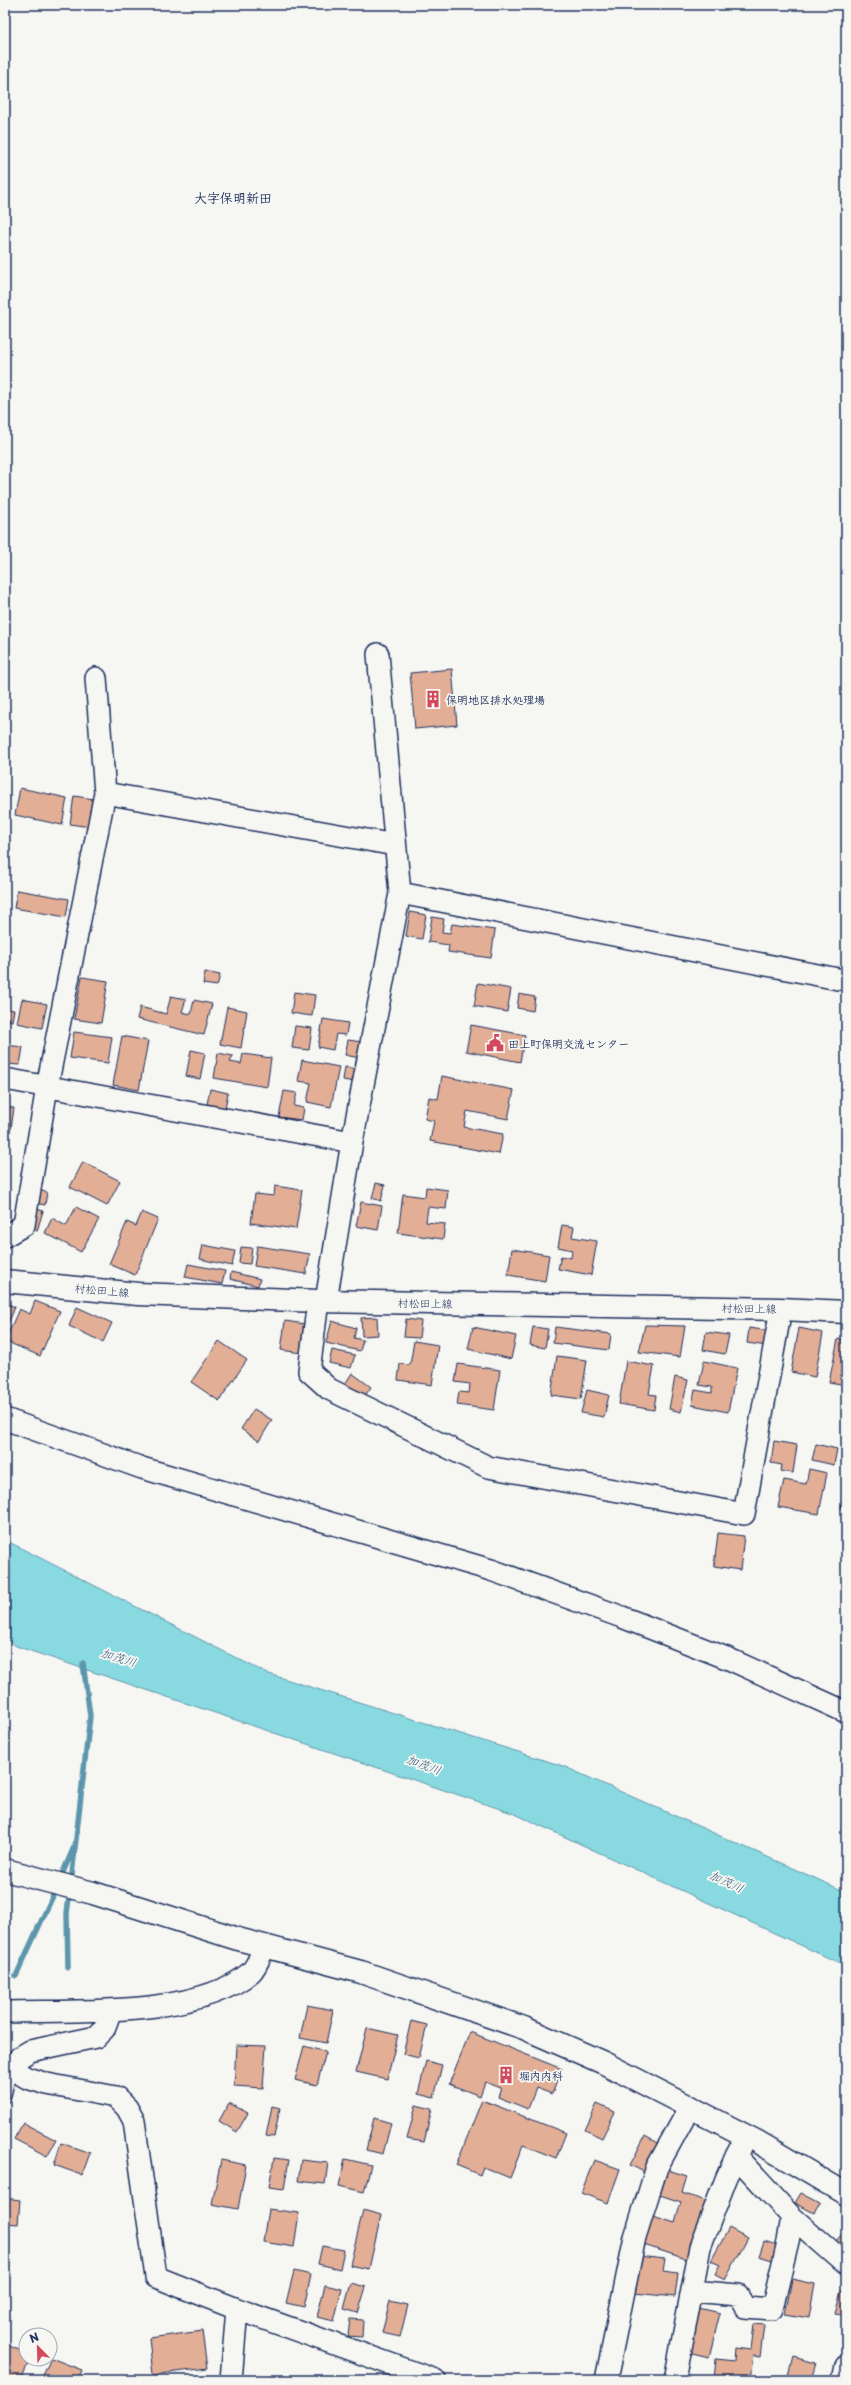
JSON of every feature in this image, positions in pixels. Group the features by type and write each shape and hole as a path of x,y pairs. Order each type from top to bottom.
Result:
{"street":[{"path":"378,654 400,893 308,1371 329,1389 488,1467 744,1514 781,1309"},
{"path":"5,1236 24,1225 47,1087 105,792 96,678"},
{"path":"105,792 395,845"},
{"path":"400,893 838,979 846,979"},
{"path":"5,1079 352,1142"},
{"name":"村松田上線","path":"5,1281 138,1294 322,1301 781,1309 846,1312"},
{"path":"5,1419 142,1468 499,1572 622,1617 729,1659 846,1712"},
{"path":"12,1872 93,1893 265,1946 361,1972 524,2028 604,2064 690,2107 745,2136 846,2194"},
{"path":"5,2012 111,2010 176,2002 225,1988 252,1971 265,1946"},
{"path":"111,2010 104,2029 96,2037 30,2051 8,2066 27,2078 46,2084 116,2097 127,2108 134,2121 156,2277 237,2309 436,2380"},
{"path":"606,2380 635,2238 658,2167 690,2107"},
{"path":"675,2380 700,2247 745,2136"},
{"path":"736,2156 792,2217 846,2264"},
{"path":"692,2291 738,2295 745,2306 772,2308 788,2242 792,2217"},
{"path":"231,2380 237,2309"},
{"path":"843,2380 846,2366"}],"lane":[{"path":"5,2098 8,2066"}],"water":[{"name":"加茂川","path":"5,1540 266,1673 563,1766 846,1892 846,1966 515,1814 16,1646 5,1638"}],"building":[{"name":"保明地区排水処理場","path":"452,669 457,725 415,729 410,673"},
{"path":"20,788 67,798 62,825 15,815"},
{"path":"74,796 94,799 90,827 70,824"},
{"path":"17,890 69,899 66,917 14,908"},
{"path":"410,912 426,915 422,939 406,936"},
{"path":"432,917 444,919 442,932 450,933 452,924 495,930 491,958 448,952 449,945 428,942"},
{"path":"205,972 220,975 217,986 203,984"},
{"path":"82,977 108,981 101,1023 74,1019"},
{"path":"478,983 511,989 507,1012 474,1006"},
{"path":"294,992 315,995 312,1016 291,1013"},
{"path":"519,994 535,997 533,1011 517,1008"},
{"path":"171,996 186,999 182,1012 191,1014 194,1000 212,1004 204,1035 137,1019 140,1007 166,1014"},
{"path":"22,999 47,1004 42,1028 17,1023"},
{"path":"227,1007 247,1011 241,1048 220,1044"},
{"path":"6,1009 14,1010 12,1021 5,1019"},
{"path":"323,1019 348,1023 346,1035 336,1034 333,1050 318,1047"},
{"name":"田上町保明交流センター","path":"471,1025 525,1035 520,1062 466,1051"},
{"path":"295,1026 312,1028 309,1050 292,1048"},
{"path":"74,1032 112,1037 108,1063 70,1058"},
{"path":"122,1036 148,1041 139,1090 113,1085"},
{"path":"348,1040 362,1042 359,1058 345,1055"},
{"path":"5,1045 23,1047 20,1065 5,1064"},
{"path":"191,1050 205,1053 200,1079 186,1076"},
{"path":"218,1053 233,1056 230,1062 241,1064 243,1054 271,1058 267,1087 214,1078"},
{"path":"302,1060 339,1067 331,1107 307,1102 311,1083 298,1081"},
{"path":"345,1067 357,1069 354,1082 343,1080"},
{"path":"442,1076 514,1090 508,1119 467,1111 464,1127 503,1134 499,1154 430,1141 434,1121 425,1119 429,1097 438,1099"},
{"path":"210,1089 228,1093 225,1108 207,1104"},
{"path":"284,1091 297,1093 294,1106 304,1108 302,1120 279,1117"},
{"path":"5,1107 14,1108 11,1129 5,1128"},
{"path":"83,1162 120,1181 107,1206 70,1187"},
{"path":"376,1183 385,1185 381,1201 372,1198"},
{"path":"275,1186 302,1190 296,1229 251,1223 255,1194 274,1196"},
{"path":"426,1187 448,1190 446,1209 428,1207 426,1222 445,1224 443,1239 398,1233 403,1194 425,1197"},
{"path":"37,1190 47,1192 45,1205 35,1203"},
{"path":"361,1202 382,1206 378,1230 356,1226"},
{"path":"76,1207 99,1219 81,1252 45,1233 52,1218 66,1226"},
{"path":"34,1208 43,1211 37,1231 28,1229"},
{"path":"142,1212 158,1219 135,1275 109,1264 127,1222 136,1226"},
{"path":"562,1225 574,1227 572,1237 597,1241 591,1275 558,1269 561,1256 571,1258 572,1250 558,1247"},
{"path":"203,1245 235,1251 232,1266 200,1259"},
{"path":"257,1246 310,1254 306,1274 254,1266"},
{"path":"241,1247 252,1248 250,1264 239,1263"},
{"path":"512,1249 549,1255 545,1281 508,1275"},
{"path":"188,1264 225,1271 222,1284 185,1277"},
{"path":"231,1272 260,1279 258,1286 230,1279"},
{"path":"35,1301 60,1311 40,1356 5,1341 19,1309 30,1314"},
{"path":"5,1303 15,1307 5,1331"},
{"path":"77,1307 112,1323 103,1342 69,1326"},
{"path":"377,1317 378,1335 362,1336 361,1318"},
{"path":"406,1319 421,1321 419,1338 404,1337"},
{"path":"285,1321 305,1324 301,1353 281,1350"},
{"path":"332,1321 356,1328 354,1338 363,1340 360,1351 326,1343"},
{"path":"645,1325 685,1326 680,1357 639,1352"},
{"path":"473,1327 516,1336 511,1359 468,1349"},
{"path":"533,1327 548,1329 545,1348 530,1345"},
{"path":"555,1327 611,1334 609,1350 553,1343"},
{"path":"749,1328 770,1331 767,1346 747,1343"},
{"path":"799,1328 823,1333 815,1377 791,1372"},
{"path":"706,1332 729,1335 725,1354 703,1350"},
{"path":"838,1339 846,1340 846,1385 829,1382"},
{"path":"219,1341 247,1360 219,1401 191,1382"},
{"path":"414,1341 438,1345 432,1385 398,1380 400,1364 410,1365"},
{"path":"332,1350 355,1355 351,1368 329,1363"},
{"path":"557,1356 587,1360 581,1399 551,1395"},
{"path":"626,1361 654,1366 649,1394 656,1395 654,1410 619,1404"},
{"path":"704,1361 737,1368 728,1412 692,1405 695,1390 712,1393 712,1387 699,1385"},
{"path":"458,1364 500,1370 494,1410 457,1405 459,1392 469,1393 470,1384 455,1382"},
{"path":"352,1373 371,1387 364,1397 345,1384"},
{"path":"675,1377 688,1380 681,1412 669,1409"},
{"path":"587,1390 609,1395 604,1417 581,1413"},
{"path":"254,1409 272,1420 259,1441 241,1429"},
{"path":"774,1441 797,1445 793,1473 781,1471 782,1465 771,1463"},
{"path":"816,1444 837,1449 834,1465 812,1460"},
{"path":"809,1469 827,1473 819,1514 778,1507 784,1480 806,1484"},
{"path":"846,1486 846,1509 841,1508"},
{"path":"718,1533 744,1536 740,1570 714,1566"},
{"path":"307,2005 333,2010 326,2043 300,2038"},
{"path":"411,2021 427,2025 419,2058 403,2054"},
{"path":"367,2028 398,2035 387,2079 356,2072"},
{"name":"堀内内科","path":"470,2032 562,2069 552,2094 536,2088 528,2109 498,2097 501,2088 485,2082 480,2096 449,2084"},
{"path":"236,2045 266,2046 263,2088 234,2086"},
{"path":"304,2046 326,2052 317,2085 295,2080"},
{"path":"426,2061 442,2065 434,2098 418,2094"},
{"path":"482,2100 566,2133 556,2158 523,2145 510,2178 483,2167 480,2175 456,2165"},
{"path":"229,2103 248,2113 237,2132 219,2121"},
{"path":"597,2104 615,2112 602,2138 585,2130"},
{"path":"416,2105 432,2109 424,2142 407,2139"},
{"path":"272,2106 280,2108 274,2137 266,2136"},
{"path":"374,2118 391,2123 383,2154 366,2150"},
{"path":"23,2123 56,2140 47,2156 14,2139"},
{"path":"645,2136 659,2144 644,2172 630,2165"},
{"path":"61,2143 90,2153 82,2175 54,2165"},
{"path":"274,2158 289,2160 284,2189 269,2187"},
{"path":"345,2159 371,2165 364,2192 339,2186"},
{"path":"221,2160 246,2165 238,2209 212,2204"},
{"path":"301,2160 328,2163 325,2184 298,2181"},
{"path":"594,2160 620,2169 608,2203 581,2193"},
{"path":"668,2170 687,2176 682,2193 706,2201 686,2259 644,2245 653,2216 675,2223 681,2202 660,2195"},
{"path":"801,2193 820,2203 814,2213 795,2203"},
{"path":"5,2198 20,2200 18,2224 5,2223"},
{"path":"268,2209 299,2213 294,2247 263,2242"},
{"path":"363,2210 381,2215 369,2269 350,2265"},
{"path":"729,2228 748,2238 725,2280 715,2275 720,2265 711,2261"},
{"path":"843,2233 846,2236 846,2251 835,2242"},
{"path":"764,2241 777,2245 772,2260 759,2256"},
{"path":"322,2246 344,2250 340,2269 318,2264"},
{"path":"638,2256 665,2259 663,2271 678,2273 675,2297 634,2293"},
{"path":"294,2271 311,2275 304,2307 286,2303"},
{"path":"792,2279 815,2284 809,2318 785,2314"},
{"path":"351,2283 366,2287 358,2313 344,2309"},
{"path":"325,2285 342,2289 334,2321 317,2317"},
{"path":"841,2291 846,2292 846,2315 835,2313"},
{"path":"390,2301 408,2305 400,2337 382,2333"},
{"path":"699,2308 720,2313 709,2357 688,2352"},
{"path":"350,2319 363,2320 362,2337 348,2336"},
{"path":"754,2324 764,2325 760,2357 753,2356 750,2380 714,2380 716,2359 734,2361 735,2348 751,2350"},
{"path":"202,2331 207,2368 153,2375 149,2338"},
{"path":"5,2344 18,2350 18,2367 27,2367 21,2380 5,2380"},
{"path":"793,2357 816,2363 811,2380 787,2379"},
{"path":"58,2361 82,2370 78,2380 41,2380 47,2367 58,2367"}],"waterway":[{"path":"71,1883 90,1716 83,1663"},
{"path":"60,1879 74,1847"},
{"path":"16,1976 57,1887"},
{"path":"68,1967 67,1913 70,1891"}],"place":[{"name":"保明地区排水処理場","path":"433,699"},
{"name":"田上町保明交流センター","path":"495,1043"},
{"name":"堀内内科","path":"506,2075"}],"district":[{"name":"大字保明新田","path":"233,197"}]}
